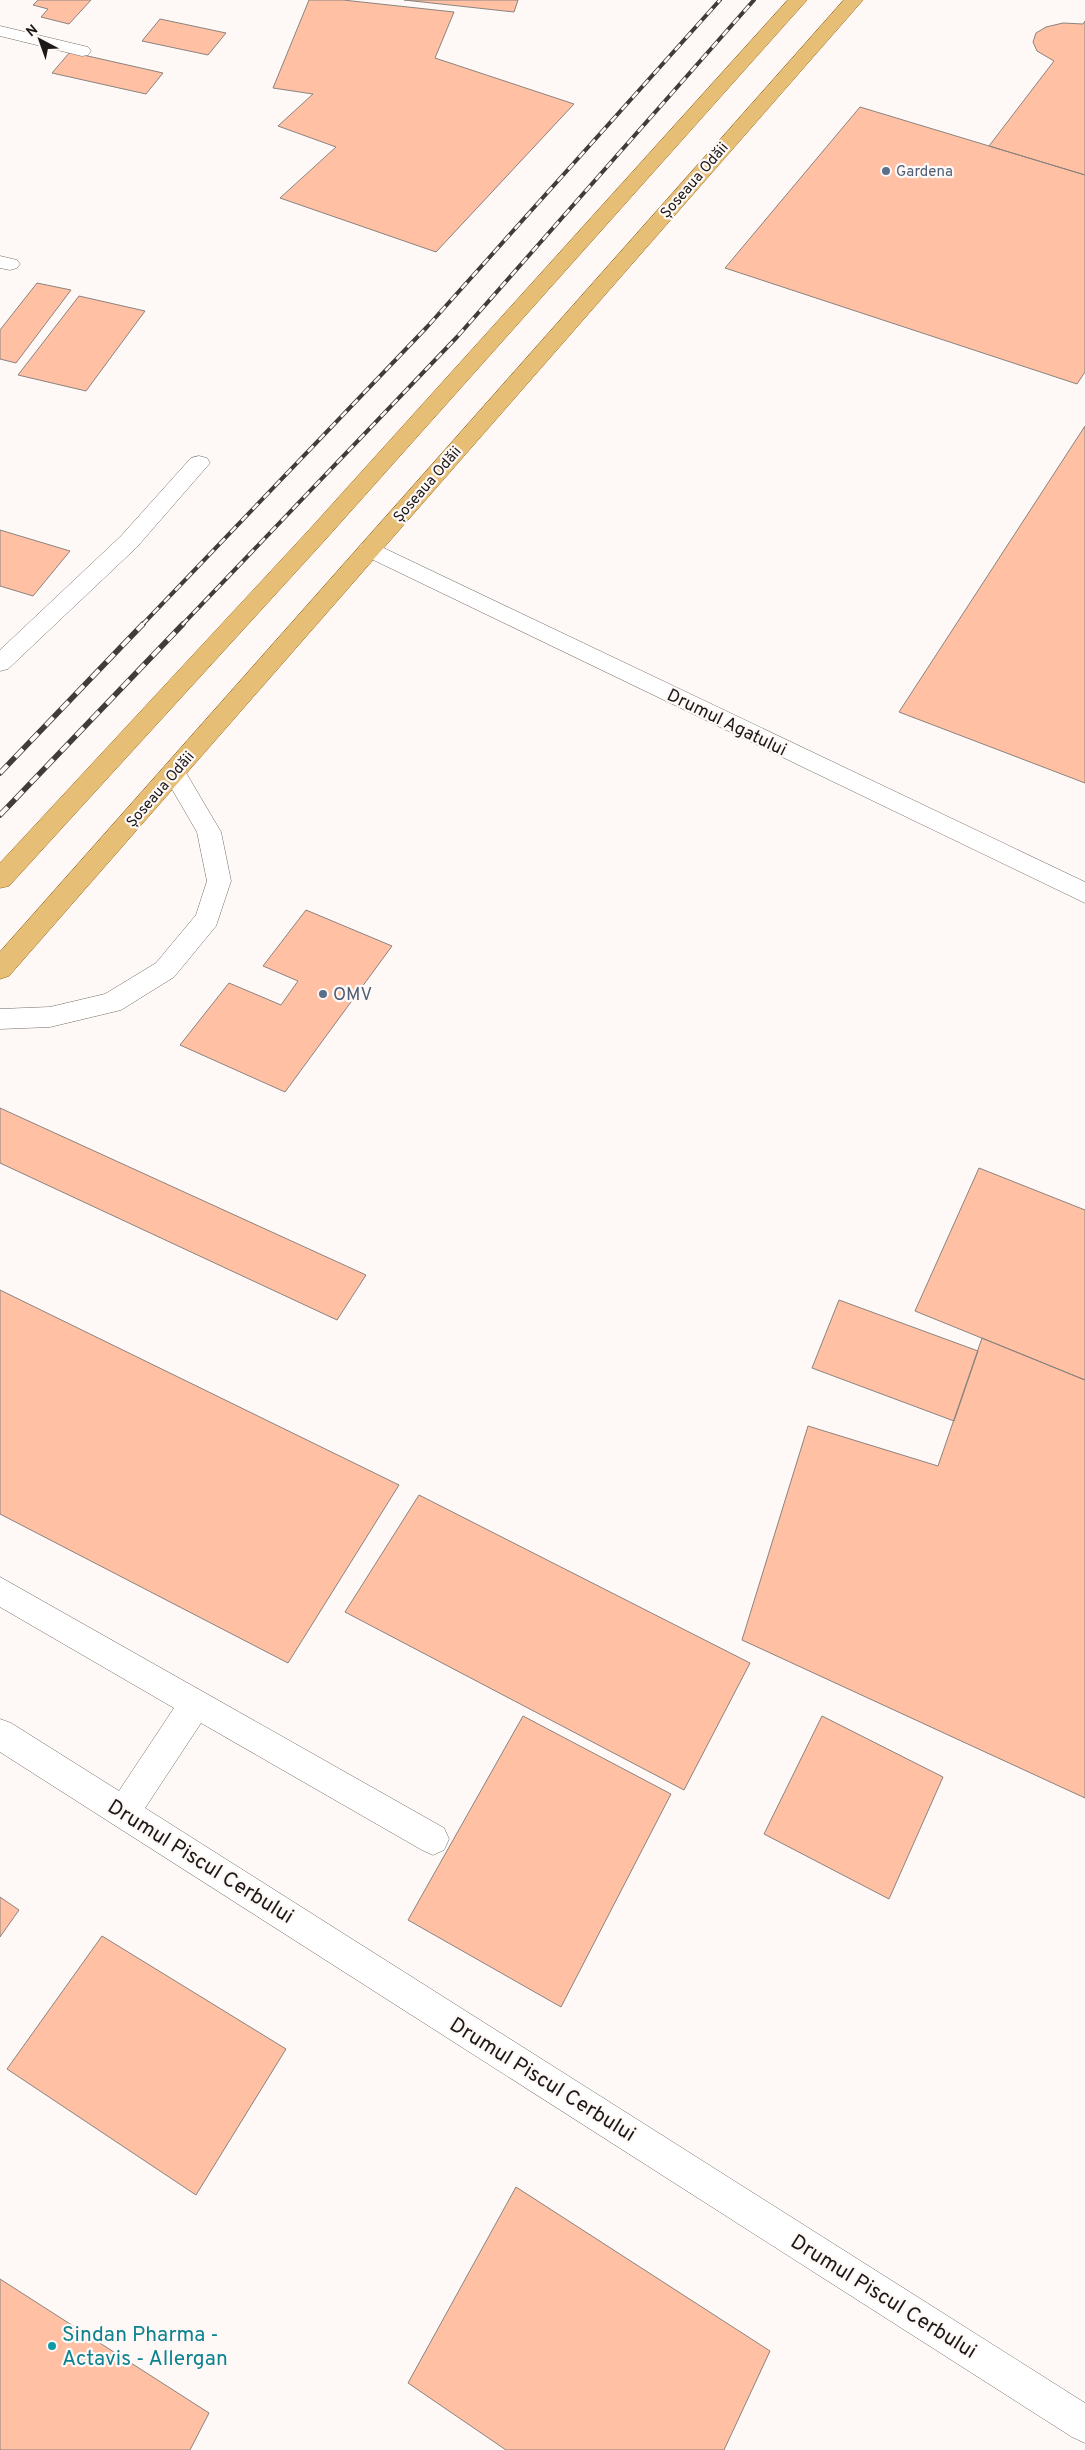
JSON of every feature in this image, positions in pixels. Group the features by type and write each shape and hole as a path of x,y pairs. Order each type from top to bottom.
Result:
{"main road":[{"path":"0,879 317,535 798,0"},
{"name":"Șoseaua Odăii","path":"0,969 854,0"}],"street":[{"path":"0,31 82,51"},
{"path":"0,663 59,611 131,541 199,463"},
{"name":"Drumul Agatului","path":"369,549 1085,893"},
{"path":"0,1019 50,1017 112,1003 165,970 208,919 219,881 208,832 174,772"},
{"path":"0,1591 432,1839"},
{"path":"124,1812 196,1703"},
{"name":"Drumul Piscul Cerbului","path":"0,1734 1085,2424"}],"building":[{"path":"38,0 91,0 69,24 41,17 48,9 33,5"},
{"path":"309,0 343,0 454,12 435,58 574,104 436,252 280,198 336,147 278,126 313,94 273,88"},
{"path":"404,0 518,0 514,12"},
{"path":"160,19 226,33 208,55 142,41"},
{"path":"1085,21 1085,175 989,146 1054,61 1037,51 1033,42 1036,33 1046,27 1063,23 1083,24"},
{"path":"70,52 163,73 146,94 52,73"},
{"path":"860,107 1085,175 1085,372 1077,384 725,268"},
{"path":"37,283 71,290 16,363 0,359 0,330"},
{"path":"79,296 145,311 86,391 18,375"},
{"path":"1085,426 1085,783 899,712"},
{"path":"0,530 70,551 33,596 0,586"},
{"name":"OMV","path":"306,910 392,946 285,1092 180,1045 229,983 281,1005 298,981 263,966"},
{"path":"0,1108 366,1275 337,1320 0,1163"},
{"path":"979,1168 1085,1210 1085,1380 915,1311"},
{"path":"0,1290 399,1485 288,1663 0,1514"},
{"path":"839,1300 978,1351 954,1421 812,1368"},
{"path":"982,1338 1085,1380 1085,1798 742,1640 808,1426 938,1466"},
{"path":"419,1495 750,1663 684,1790 345,1612"},
{"path":"523,1716 671,1794 561,2007 408,1920"},
{"path":"822,1716 943,1777 889,1899 764,1834"},
{"path":"0,1897 19,1910 0,1937"},
{"path":"102,1936 286,2049 196,2195 7,2069"},
{"path":"516,2187 770,2351 724,2450 506,2450 408,2383"},
{"name":"Sindan Pharma - Actavis - Allergan","path":"0,2279 209,2413 190,2450 0,2450"}],"railway":[{"path":"142,625 427,327 720,0"},
{"path":"182,625 457,337 754,0"},
{"path":"0,773 143,624"},
{"path":"0,815 183,624"}],"place":[{"name":"Gardena","path":"886,171"},
{"name":"OMV","path":"323,994"},
{"name":"Sindan Pharma - Actavis - Allergan","path":"52,2346"}]}
